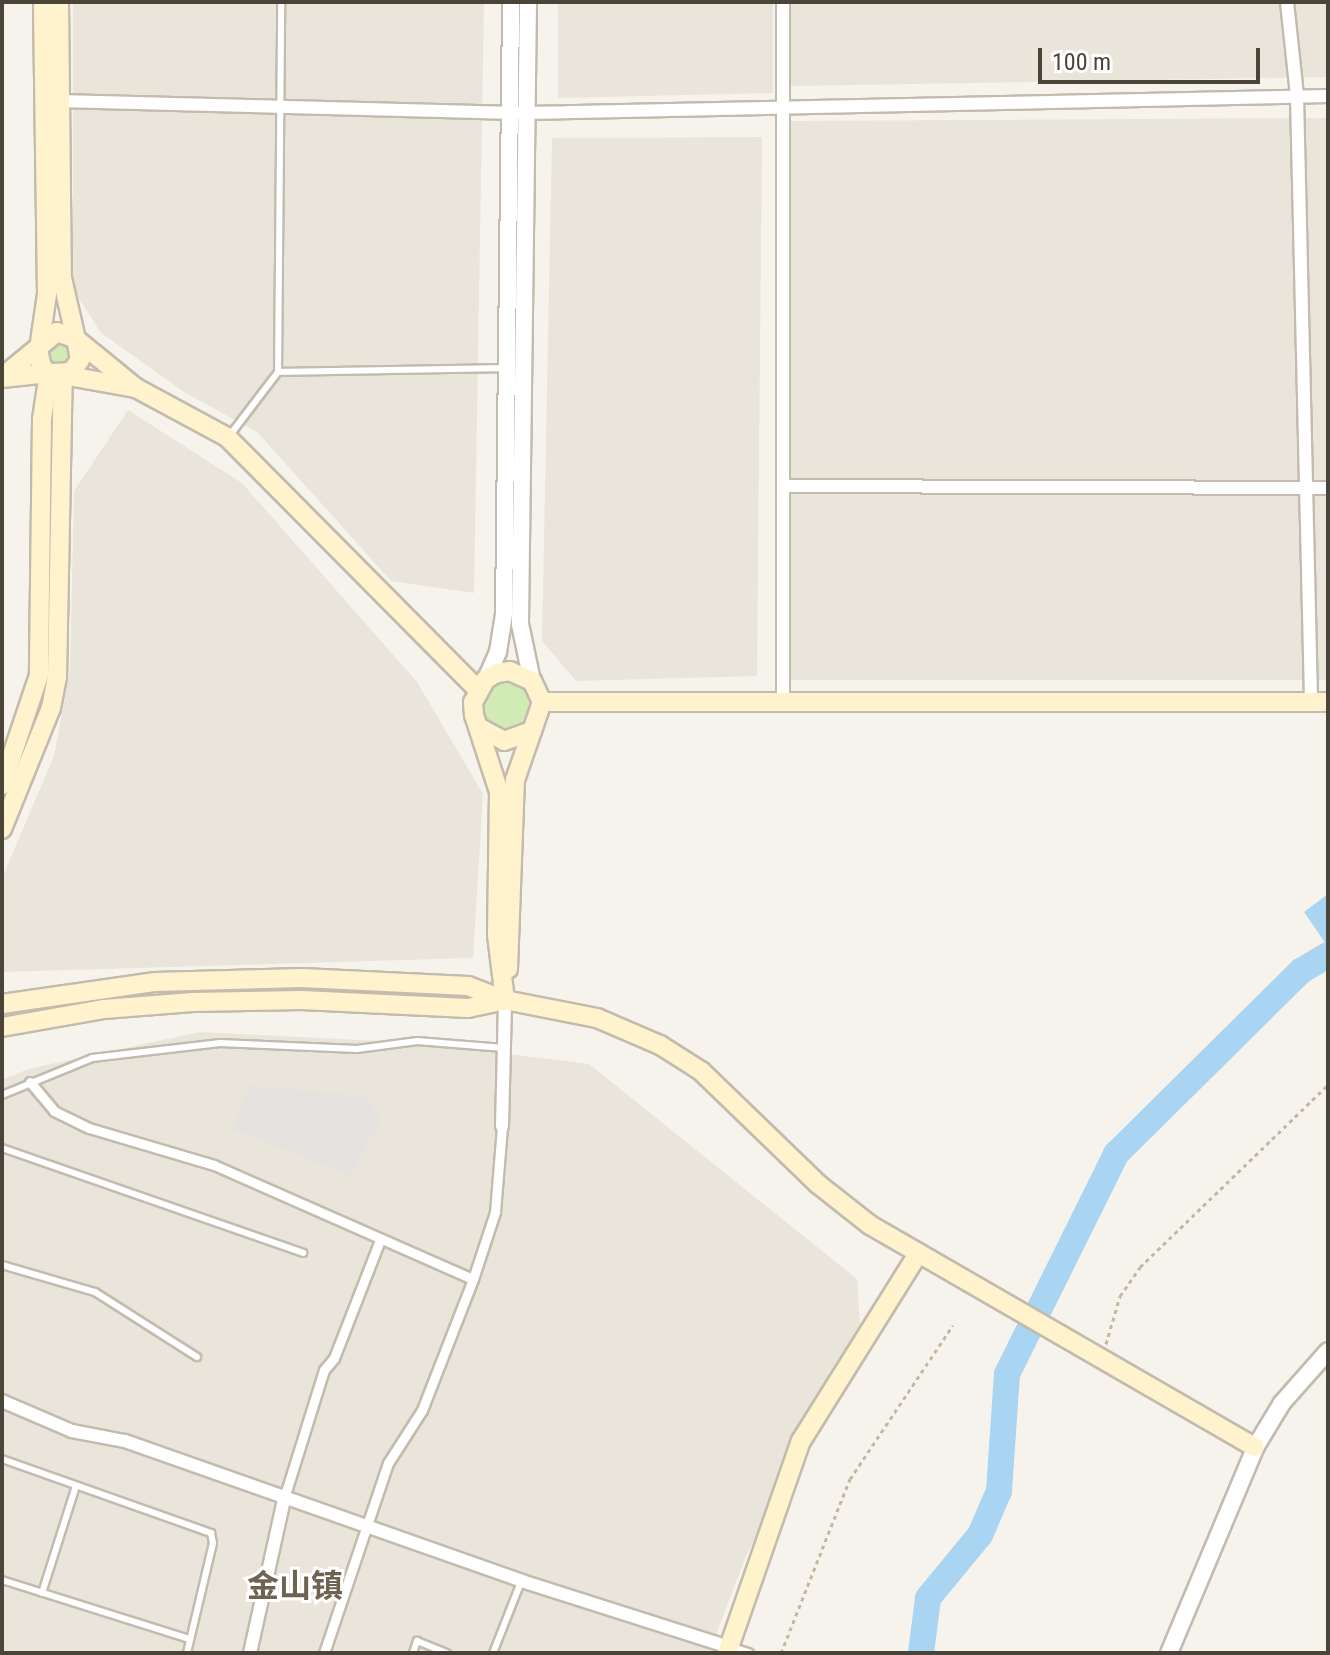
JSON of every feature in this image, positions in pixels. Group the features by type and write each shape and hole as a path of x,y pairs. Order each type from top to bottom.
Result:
{"main road":[{"path":"2,829 51,708 57,677 56,374 39,346 47,294 43,2"},
{"path":"2,785 39,675 42,419 56,374 80,360 62,278 59,2"},
{"path":"2,377 57,332 76,339 136,388 227,437 482,684"},
{"path":"2,377 56,374 136,388"},
{"path":"510,671 532,681 542,702 515,780 512,935 505,1000 497,935 499,792 473,702 482,684 510,671"},
{"path":"542,702 1320,702"},
{"path":"480,728 504,741 532,731"},
{"path":"2,1004 114,986 257,978 468,986 505,1000 597,1018 680,1056 730,1096 833,1197 918,1254 1255,1447"},
{"path":"2,1027 104,1009 193,1002 302,1000 468,1008 505,1000"},
{"path":"728,1650 801,1441 918,1254"}],"street":[{"path":"511,2 518,112 520,624 532,681"},
{"path":"482,684 498,652 504,613 507,368 518,112 528,2"},
{"path":"783,2 783,702"},
{"path":"1287,2 1297,96 1306,488 1320,702"},
{"path":"60,101 518,112 1328,96"},
{"path":"783,486 1328,488"},
{"path":"324,1653 365,1522 388,1463 422,1410 473,1279 495,1212 502,1126 505,1000"},
{"path":"30,1082 54,1111 89,1128 214,1165 473,1279"},
{"path":"250,1653 285,1495 324,1370 334,1358 380,1240"},
{"path":"1169,1653 1255,1447 1282,1403 1328,1351"},
{"path":"2,1401 72,1431 125,1441 365,1522 522,1581 728,1650 748,1653"}],"lane":[{"path":"227,437 278,372 281,2"},
{"path":"278,372 507,368"},
{"path":"2,1095 92,1058 220,1043 357,1049 417,1041 504,1048"},
{"path":"2,1148 303,1253"},
{"path":"2,1265 95,1292 197,1357"},
{"path":"2,1459 211,1533 213,1543 187,1653"},
{"path":"42,1593 76,1486"},
{"path":"2,1580 189,1639"},
{"path":"493,1653 522,1581"},
{"path":"413,1653 417,1641 447,1653"}],"path":[{"path":"1102,1359 1120,1296 1140,1267 1328,1085"},
{"path":"781,1653 850,1479 953,1325"}],"shaded area":[{"path":"73,2 484,2 474,593 391,581 257,432 184,392 101,333 73,289"},
{"path":"558,2 773,2 773,93 558,98"},
{"path":"790,2 1328,2 1328,77 790,86"},
{"path":"1328,118 1328,680 791,680 789,121"},
{"path":"762,137 757,676 576,681 542,641 552,138"},
{"path":"128,410 242,483 417,682 483,794 473,958 2,972 2,878 54,756 70,670 74,491"},
{"path":"200,1032 420,1043 589,1064 857,1279 860,1325 746,1556 709,1653 2,1653 2,1080 28,1069"},
{"path":"249,1085 363,1096 382,1118 350,1176 232,1129"}],"green space":[{"path":"59,342 67,345 70,353 67,361 59,364 51,361 48,353 51,345"},
{"path":"508,681 525,689 533,706 525,723 508,731 491,723 483,706 491,689"}],"water":[{"path":"1328,894 1328,947 1304,912"}],"waterway":[{"path":"921,1653 928,1598 980,1535 999,1491 1007,1374 1116,1154 1301,971 1328,955"}],"district":[{"name":"金山镇","path":"295,1586"}]}
